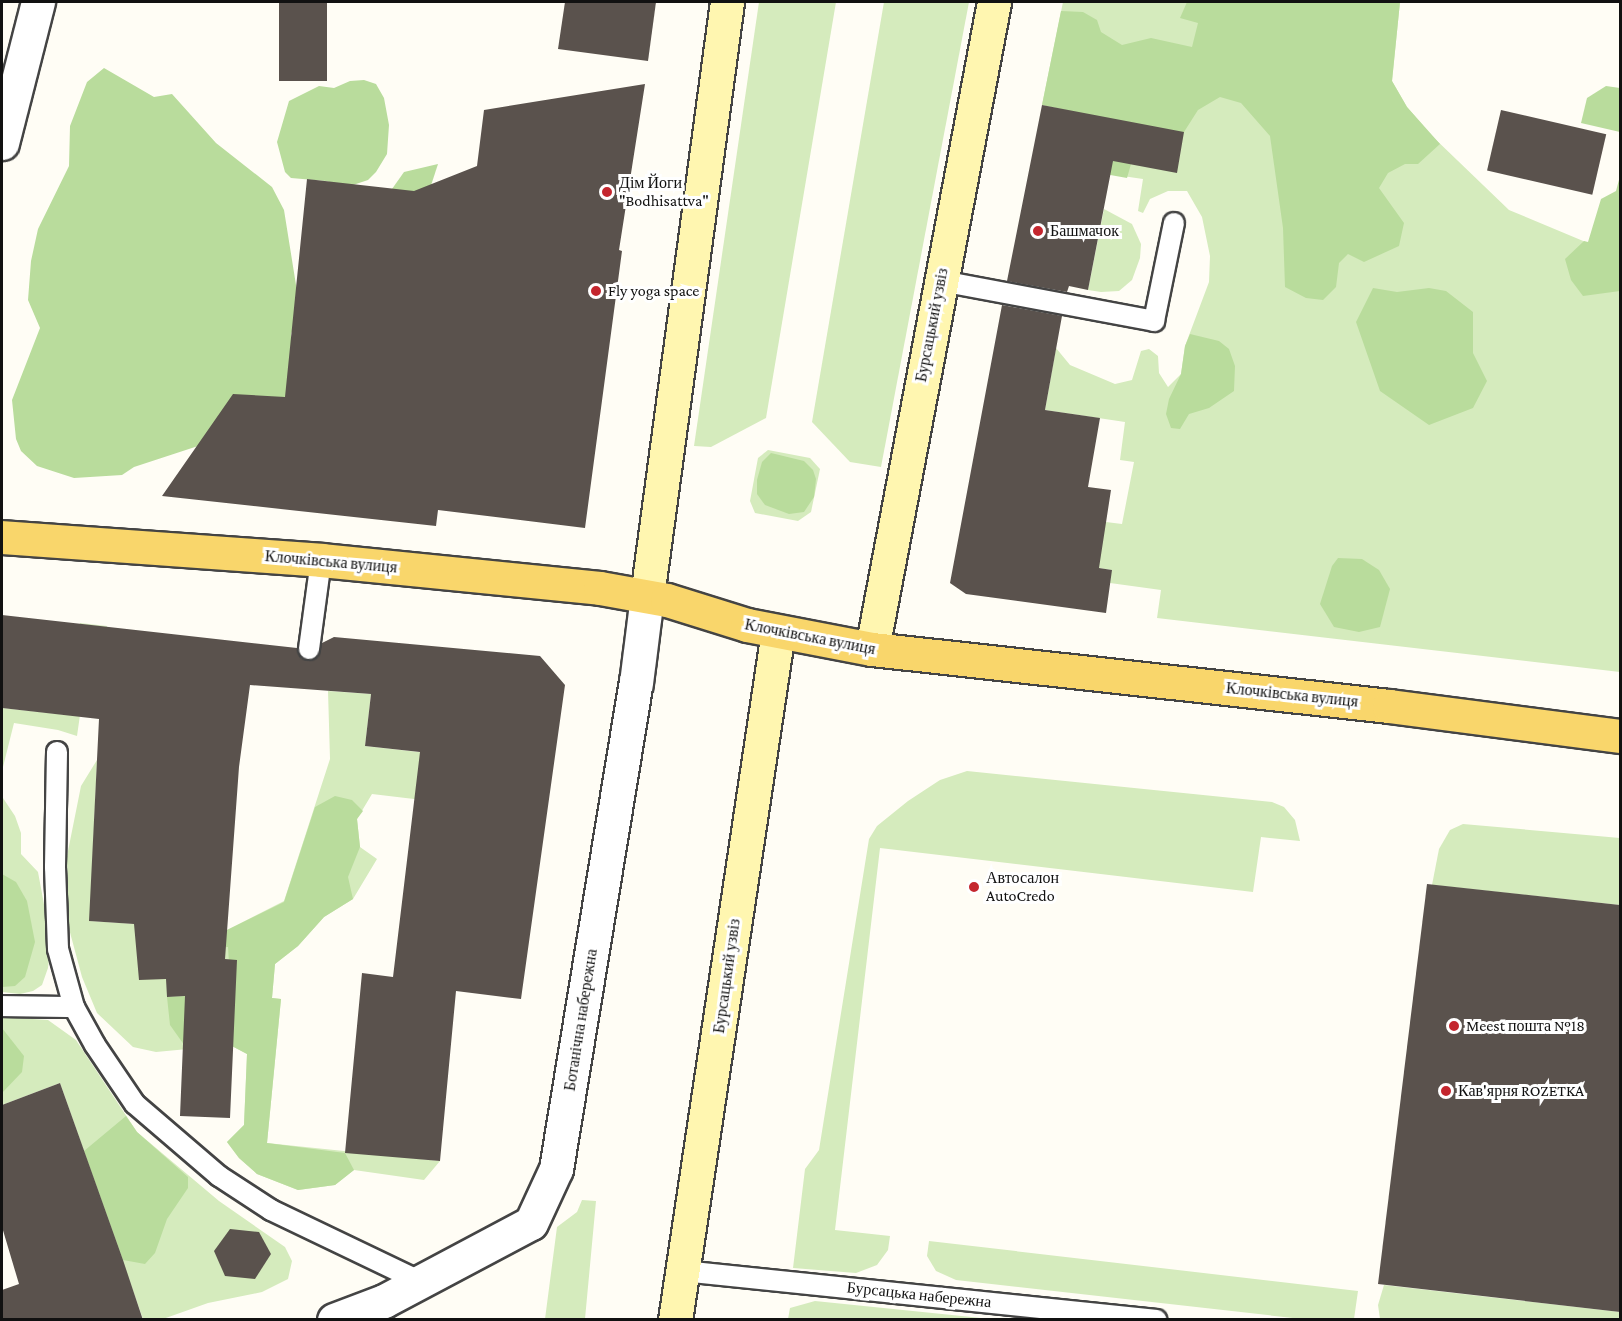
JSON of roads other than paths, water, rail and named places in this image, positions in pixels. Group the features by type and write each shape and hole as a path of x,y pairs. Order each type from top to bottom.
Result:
{"main road":[{"name":"Клочківська вулиця","path":"2,537 321,560 600,588 647,596 726,620 778,632 872,649 1389,706 1620,736"}],"street":[{"path":"2,143 38,2"},
{"path":"647,596 727,2"},
{"name":"Бурсацький узвіз","path":"872,649 994,2"},
{"name":"Ботанічна набережна","path":"334,1320 384,1301 531,1223 556,1169 636,683 647,596"},
{"name":"Бурсацький узвіз","path":"675,1320 778,632"}],"lane":[{"path":"940,281 1154,321 1174,223"},
{"path":"309,649 321,560"},
{"path":"57,752 55,867 58,949 74,1007 95,1045 135,1104 219,1176 271,1210 420,1282"},
{"path":"2,1006 74,1007"},
{"name":"Бурсацька набережна","path":"683,1271 1156,1320"}],"place":[{"name":"Дім Йоги \"Bodhisattva\"","path":"607,192"},
{"name":"Башмачок","path":"1038,231"},
{"name":"Fly yoga space","path":"596,291"},
{"name":"Автосалон AutoCredo","path":"974,887"},
{"name":"Meest пошта №18","path":"1454,1026"},
{"name":"Кав'ярня ROZETKA","path":"1446,1091"}]}
